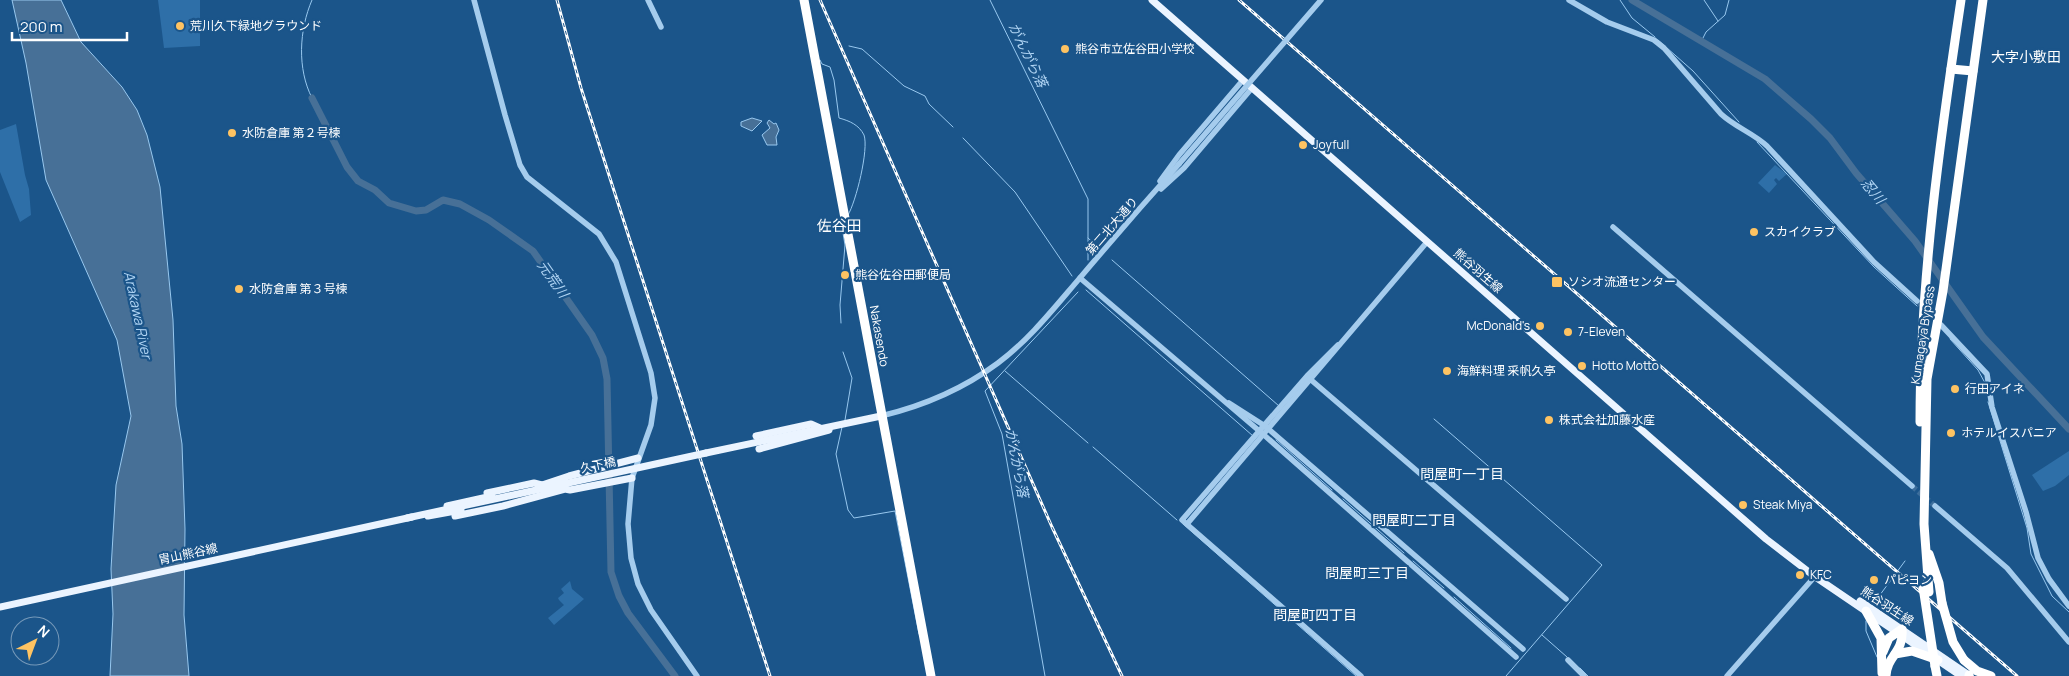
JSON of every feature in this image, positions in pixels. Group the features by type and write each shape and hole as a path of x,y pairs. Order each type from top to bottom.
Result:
{"highway":[{"name":"Nakasendo","path":"804,0 931,676"},
{"name":"Kumagaya Bypass","path":"1938,670 1920,546 1920,411 1929,238 1961,0"},
{"name":"Kumagaya Bypass","path":"1926,590 1924,524 1927,379 1943,291 1983,0"},
{"path":"1951,68 1973,71"},
{"path":"1924,524 1930,559 1939,583 1952,642 1964,660 1977,670 1991,676"},
{"path":"1866,611 1878,630 1883,652 1884,676"},
{"path":"1883,652 1886,642 1900,632"},
{"path":"1884,676 1886,668 1901,646 1900,632"},
{"path":"1894,655 1912,651 1938,670"}],"main road":[{"name":"熊谷羽生線","path":"1152,0 1725,504 1790,558 1900,632 1938,670 1968,676"},
{"path":"756,436 811,424 820,428 881,416"},
{"path":"759,449 810,436 846,423"},
{"name":"久下橋","path":"381,524 820,428"},
{"path":"558,480 574,482 653,461 706,453"},
{"path":"407,518 438,515 533,491 558,480 638,458"},
{"path":"455,516 503,506 565,489 570,490 632,478"},
{"path":"565,489 574,482"},
{"path":"445,502 534,483 542,486"},
{"path":"533,491 548,493"},
{"name":"胄山熊谷線","path":"0,607 381,524"},
{"name":"熊谷羽生線","path":"1816,575 1866,611 1968,676"}],"street":[{"path":"474,0 505,115 520,164 527,177 599,234 616,262 654,387 655,398 651,425 632,478 629,543 638,584 651,610 697,676"},
{"path":"648,0 661,27"},
{"name":"第二北大通り","path":"881,416 930,401 997,364 1026,339 1321,0"},
{"path":"1569,0 1597,17 1654,40 1664,48 1721,114 1729,121 1757,136 1874,262 1917,301"},
{"path":"1143,205 1179,155 1243,80"},
{"path":"1127,224 1184,168 1252,88"},
{"path":"1613,227 1912,486"},
{"path":"1361,676 1184,522 1309,378 1329,360 1338,345 1427,242"},
{"path":"1080,278 1262,434 1516,657"},
{"path":"1942,325 1983,368 1989,379 1992,407 2026,512 2038,558 2049,579 2069,606"},
{"path":"1309,378 1566,599"},
{"path":"1214,394 1267,428 1523,649"},
{"path":"1935,506 2007,568 2069,642"},
{"path":"1727,676 1816,575"},
{"path":"1568,660 1584,676"}],"shaded area":[{"name":"荒川久下緑地グラウンド","path":"158,0 200,0 200,46 164,48"},
{"path":"16,124 29,189 31,215 20,222 0,172 0,130"},
{"path":"1775,165 1787,174 1779,181 1776,178 1774,180 1777,184 1769,193 1758,183"},
{"path":"2069,451 2069,475 2055,486 2043,491 2032,475"},
{"path":"570,581 572,589 584,599 554,625 548,618 564,605 558,598 564,593 561,589"}],"water":[{"name":"Arakawa River","path":"12,0 61,0 81,42 122,87 137,110 147,135 160,187 173,320 176,406 182,444 185,529 184,615 189,676 110,676 113,614 111,569 116,485 131,416 117,340 46,180 26,63"},
{"path":"752,118 762,121 752,131 741,126 741,122"},
{"path":"769,120 774,124 776,123 779,130 776,137 777,145 767,145 762,135 770,128 767,123"}],"waterway":[{"name":"元荒川","path":"312,0 302,37 304,75 312,98"},
{"name":"がんがら落","path":"990,0 1088,199 1088,260"},
{"path":"1620,0 1632,18 1655,37"},
{"name":"忍川","path":"1632,0 1765,79 1811,119 1830,138 1856,173 1915,241 1983,337 2069,429"},
{"path":"1704,0 1718,21"},
{"path":"1702,40 1706,32 1725,15 1729,0"},
{"path":"1658,40 1693,71 1739,122"},
{"path":"849,46 862,49 904,86 925,96 929,104 953,127"},
{"path":"820,60 822,64 830,67 834,80 839,118 854,124 864,135 865,152 861,175 855,199 848,215"},
{"name":"元荒川","path":"312,98 347,167 358,181 375,190 389,203 416,211 426,210 443,200 460,204 489,220 533,251 592,335 603,358 607,379 611,572 619,596 628,613 675,676"},
{"path":"963,138 1015,192 1072,276"},
{"path":"1757,142 1874,267 1917,306"},
{"path":"841,323 840,305 845,245 842,227"},
{"path":"1088,238 1100,249"},
{"path":"1112,260 1279,406"},
{"path":"1086,290 1253,436"},
{"name":"がんがら落","path":"1045,676 1002,434 985,391 1078,292"},
{"path":"1950,339 1978,370 1985,383"},
{"path":"843,352 852,378 845,420"},
{"path":"1005,371 1088,443"},
{"path":"1988,402 2027,528 2031,554 2052,596 2069,612"},
{"path":"1434,419 1602,565 1506,676"},
{"path":"842,427 836,454 848,510 854,518 895,511 919,634"},
{"path":"1276,440 1332,490"},
{"path":"1093,447 1177,520"},
{"path":"1343,499 1404,553"},
{"path":"1183,524 1356,676"},
{"path":"1413,561 1444,588"},
{"path":"1874,603 1905,561"},
{"path":"1454,597 1511,648"},
{"path":"1866,621 1866,631 1877,657"},
{"path":"1542,635 1567,657"},
{"path":"1580,668 1588,676"}],"tunnel":[{"path":"1917,301 1938,322"},
{"path":"1912,486 1935,506"}],"railway":[{"path":"557,0 581,88 770,676"},
{"path":"820,0 1052,527 1122,676"},
{"path":"1239,0 2017,676"}],"place":[{"name":"荒川久下緑地グラウンド","path":"180,26"},
{"name":"熊谷市立佐谷田小学校","path":"1065,49"},
{"name":"水防倉庫 第２号楝","path":"232,133"},
{"name":"Joyfull","path":"1303,145"},
{"name":"スカイクラブ","path":"1754,232"},
{"name":"熊谷佐谷田郵便局","path":"845,275"},
{"name":"ソシオ流通センター","path":"1557,282"},
{"name":"水防倉庫 第３号楝","path":"239,289"},
{"name":"McDonald's","path":"1540,326"},
{"name":"7-Eleven","path":"1568,332"},
{"name":"Hotto Motto","path":"1582,366"},
{"name":"海鮮料理 采帆久亭","path":"1447,371"},
{"name":"行田アイネ","path":"1955,389"},
{"name":"株式会社加藤水産","path":"1549,420"},
{"name":"ホテルイスパニア","path":"1951,433"},
{"name":"Steak Miya","path":"1743,505"},
{"name":"KFC","path":"1800,575"},
{"name":"パピヨン","path":"1874,580"}],"district":[{"name":"大字小敷田","path":"2026,57"},
{"name":"佐谷田","path":"839,226"},
{"name":"問屋町一丁目","path":"1462,474"},
{"name":"問屋町二丁目","path":"1414,520"},
{"name":"問屋町三丁目","path":"1367,573"},
{"name":"問屋町四丁目","path":"1315,615"}]}
